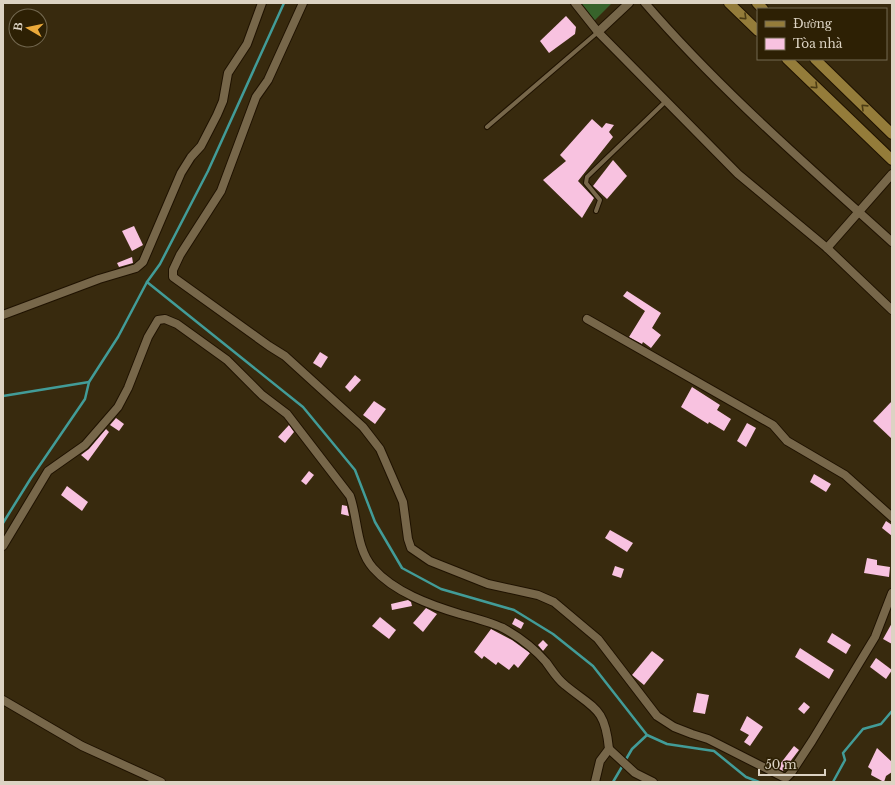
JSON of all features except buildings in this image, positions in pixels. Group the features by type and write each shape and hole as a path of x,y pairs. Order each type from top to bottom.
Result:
{"main road":[{"path":"729,3 757,30"},
{"path":"788,60 892,160"},
{"path":"816,60 892,134"}],"street":[{"path":"3,315 104,277 136,268 143,262 181,173 190,157 201,146 217,115 223,101 228,73 247,44 262,3"},
{"path":"303,3 268,80 256,98 221,191 180,255 173,270 174,277 285,356 363,427 380,449 394,476 403,502 408,539 411,548 430,561 488,584 538,595 554,602 598,639 657,716 674,727 708,739 726,747 777,775 787,777 812,741 875,637 892,592"},
{"path":"575,3 598,32 738,174 827,248 892,310"},
{"path":"598,32 629,3"},
{"path":"645,3 677,40 743,106 892,242"},
{"path":"827,248 892,174"},
{"path":"3,546 48,471 85,445 118,407 128,388 148,336 158,320 165,319 177,324 227,360 262,395 287,414 350,496 356,512 364,554 372,567 405,591 446,610 499,626 532,647 559,679 590,703 604,720 608,749 600,761 595,782"},
{"path":"587,319 773,425 787,441 845,475 892,516"},
{"path":"3,700 82,746 161,782"},
{"path":"608,749 636,773 653,782"}],"lane":[{"path":"487,127 598,32"},
{"path":"596,211 600,200 586,182 587,177 666,100"}],"green space":[{"path":"580,3 612,3 594,21"}],"waterway":[{"path":"147,282 160,264 208,171 284,3"},
{"path":"3,523 31,478 85,399 89,382 118,337 147,282 303,407 355,470 375,522 402,568 441,589 514,610 553,634 593,666 647,735 667,744 714,751 746,777 759,782"},
{"path":"3,396 89,382"},
{"path":"833,782 845,760 843,753 863,729 881,724 892,711"},
{"path":"625,761 632,749 647,735"},
{"path":"613,782 623,765"}]}
